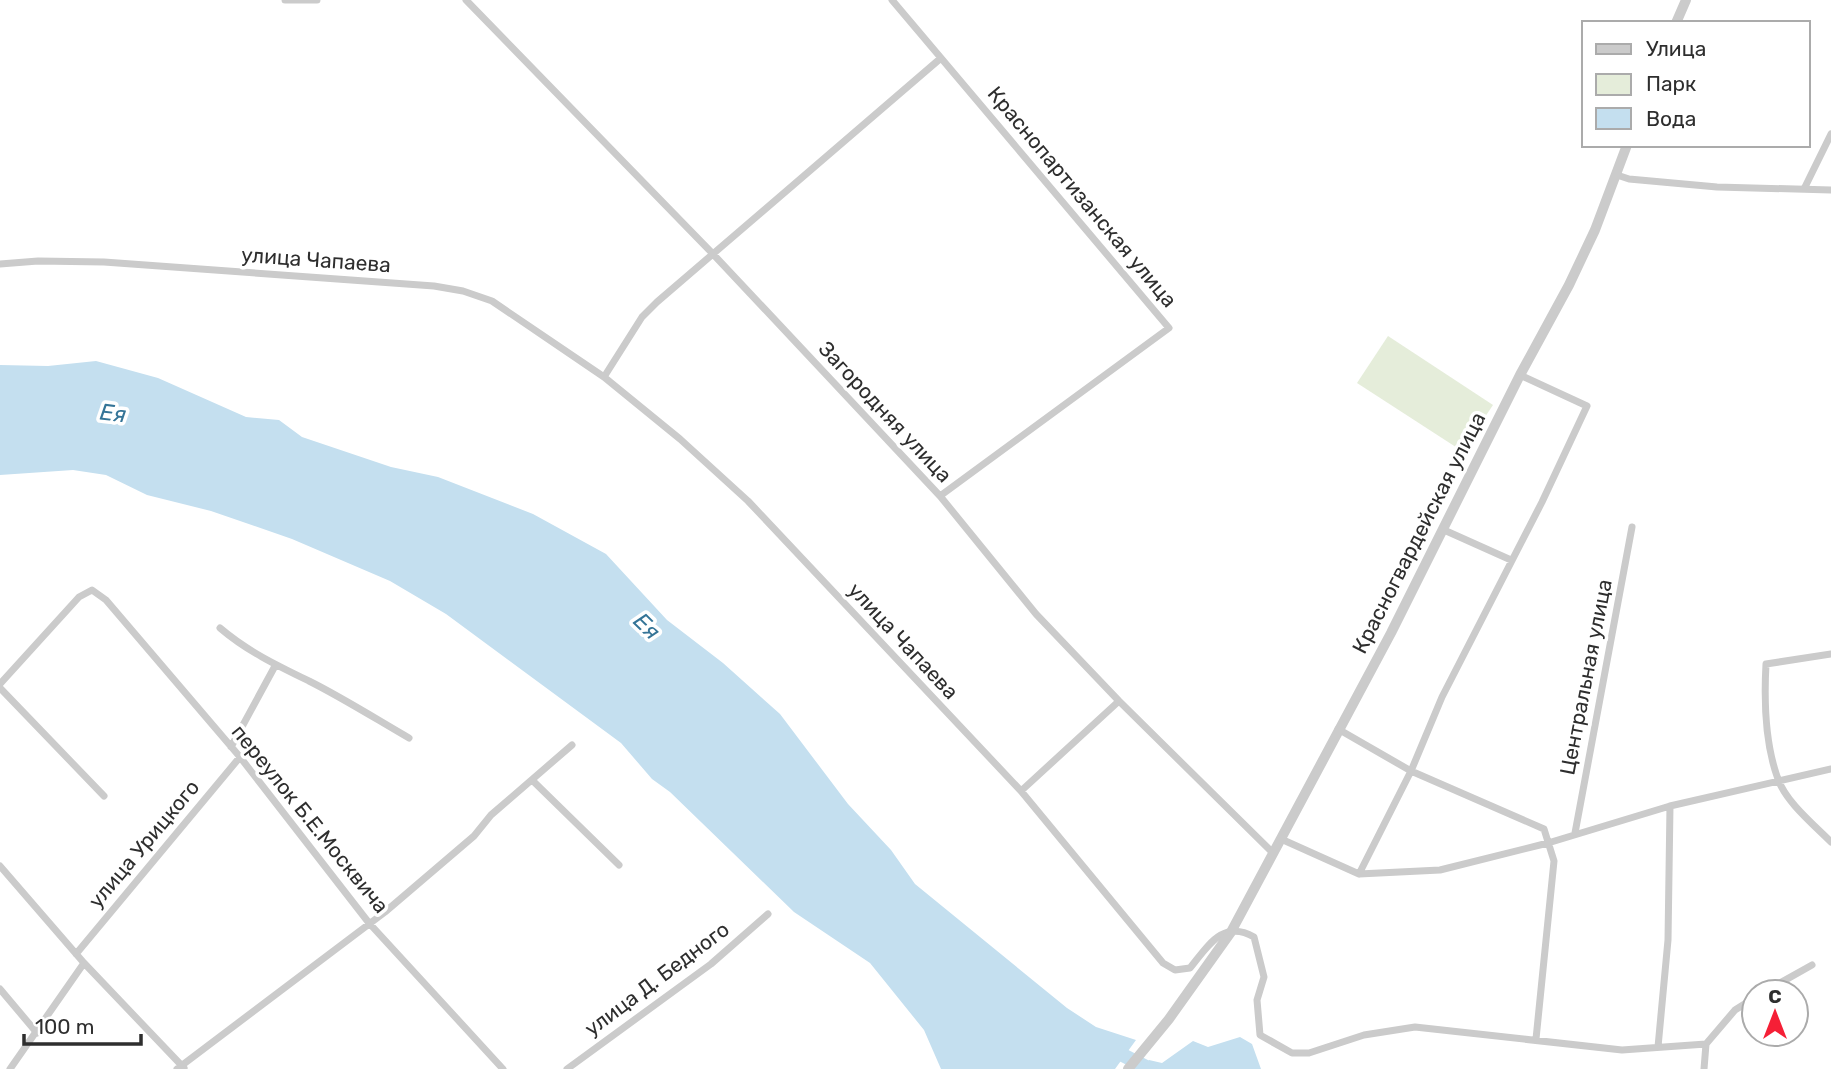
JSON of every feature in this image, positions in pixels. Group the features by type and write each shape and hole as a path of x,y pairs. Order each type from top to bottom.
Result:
{"street":[{"path":"285,0 317,0"},
{"name":"Загородняя улица","path":"467,0 713,254 940,496 1036,614 1119,701 1273,853"},
{"name":"Краснопартизанская улица","path":"892,0 1169,328 940,496"},
{"path":"1677,21 1686,0"},
{"path":"604,377 642,317 941,58"},
{"path":"1804,189 1831,134"},
{"name":"Красногвардейская улица","path":"1128,1069 1169,1019 1231,932 1444,530 1520,375 1569,285 1617,175 1626,147"},
{"path":"1617,175 1629,179 1717,187 1831,190"},
{"name":"улица Чапаева","path":"0,264 104,262 434,286 463,291 492,301 604,377 680,439 748,501 1021,791 1152,951 1175,970 1190,968 1213,937 1231,932"},
{"path":"1359,874 1411,771 1442,697 1587,405 1520,375"},
{"name":"Центральная улица","path":"1575,833 1632,527"},
{"path":"1444,530 1511,560"},
{"name":"переулок Б.Е.Москвича","path":"0,686 79,597 92,590 106,600 240,757 369,923 503,1069"},
{"path":"220,628 240,645 275,666 309,681 409,738"},
{"path":"1831,654 1766,664 1766,705 1778,780 1790,798 1831,842"},
{"path":"231,747 275,666"},
{"path":"0,686 104,796"},
{"path":"1021,791 1119,701"},
{"path":"1338,729 1411,771 1544,829 1554,861 1536,1040"},
{"path":"0,866 84,963 181,1068 369,923 474,836 491,815 572,745"},
{"name":"улица Урицкого","path":"76,954 240,757"},
{"path":"1281,839 1359,874 1440,870 1548,843 1670,806 1831,769"},
{"path":"533,780 619,865"},
{"path":"1658,1047 1668,940 1670,806"},
{"name":"улица Д. Бедного","path":"567,1069 711,964 768,914"},
{"path":"1231,932 1242,930 1254,937 1264,977 1257,1000 1259,1035 1292,1053 1309,1053 1364,1035 1415,1027 1622,1050 1706,1044"},
{"path":"10,1069 84,963"},
{"path":"1789,978 1812,965"},
{"path":"0,989 37,1033"},
{"path":"1704,1069 1706,1044 1740,1007"}],"green space":[{"path":"1388,336 1493,405 1462,451 1357,383"}],"water":[{"path":"96,361 158,378 246,417 279,420 302,437 391,467 438,477 533,514 606,554 667,620 723,663 780,714 848,804 891,850 915,884 1067,1008 1096,1027 1136,1040 1115,1069 941,1069 924,1030 870,963 794,912 670,792 652,779 621,743 446,614 390,581 292,539 211,511 147,495 106,475 73,470 0,475 0,365 48,366"},
{"path":"1240,1037 1252,1044 1261,1069 1143,1069 1149,1060 1162,1063 1193,1041 1208,1047"}],"waterway":[{"name":"Ея","path":"1111,1049 1150,1069"}]}
